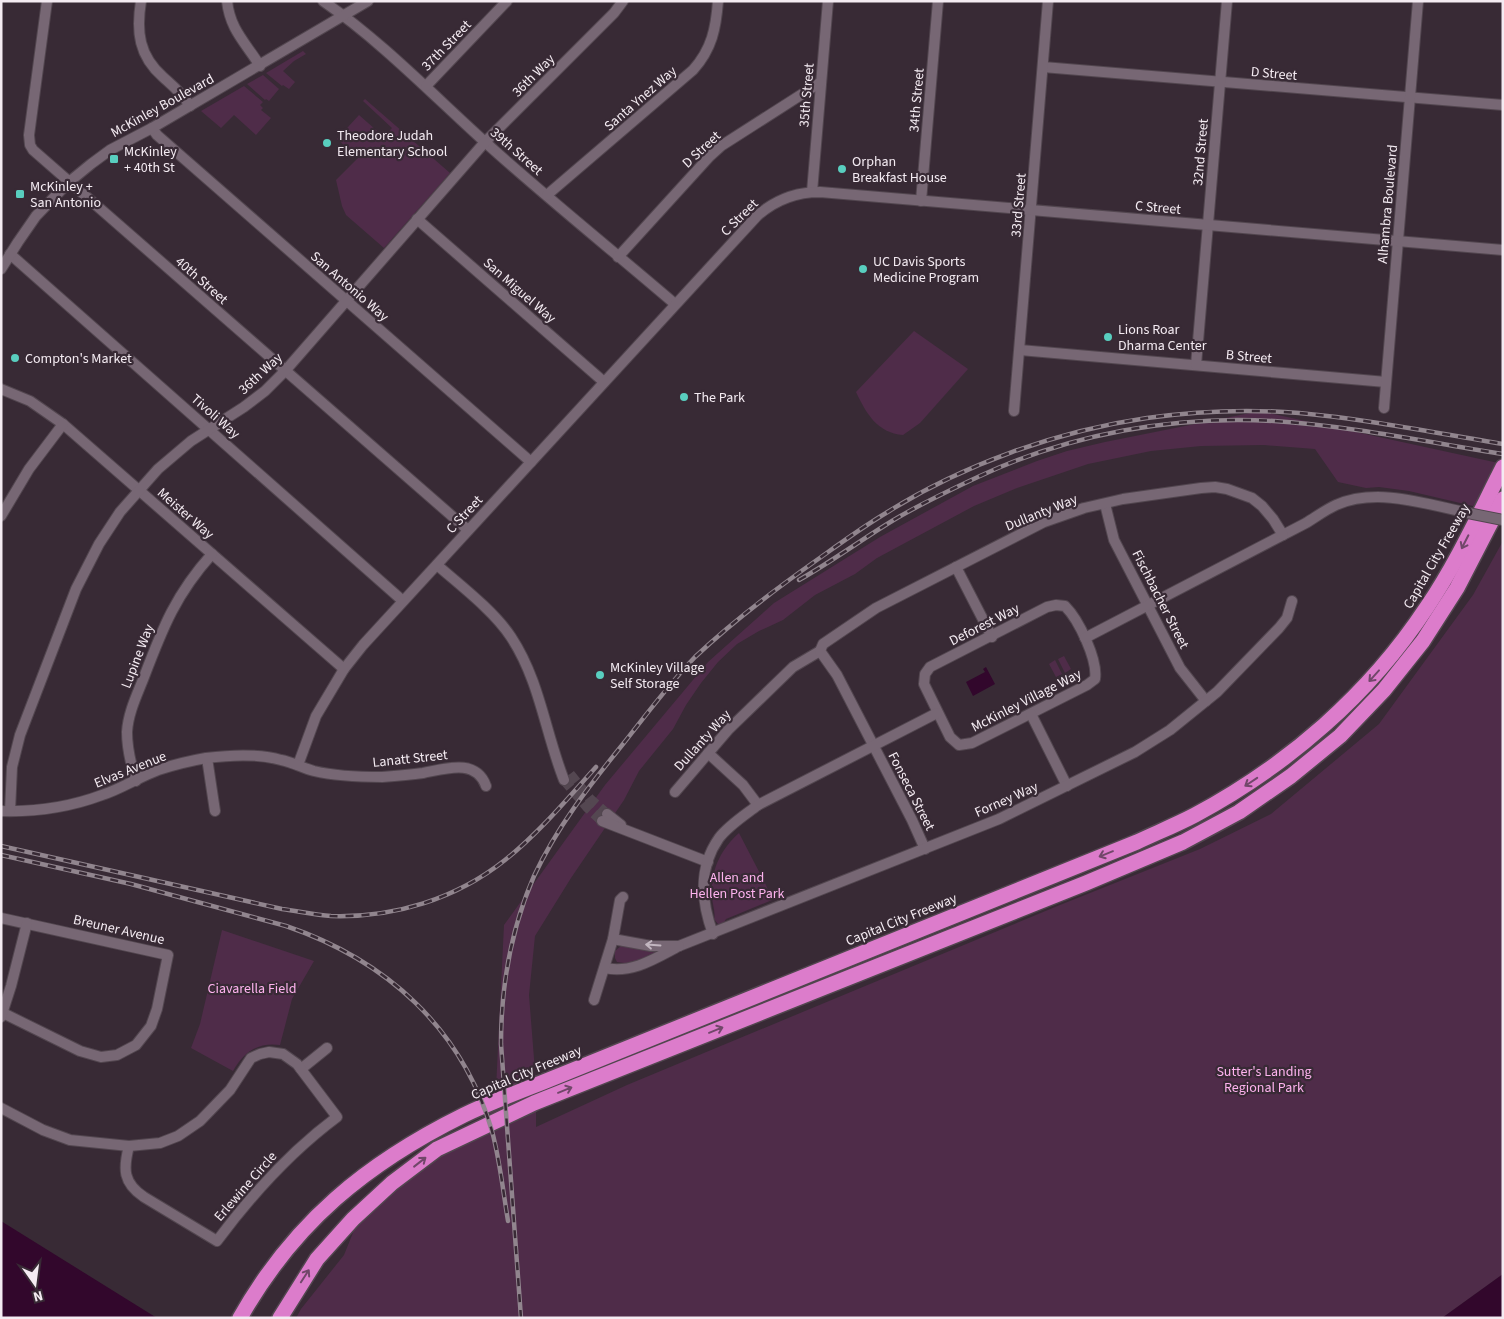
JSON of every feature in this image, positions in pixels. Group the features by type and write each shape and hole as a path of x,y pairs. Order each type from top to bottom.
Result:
{"highway":[{"name":"Capital City Freeway","path":"240,1318 259,1286 290,1244 331,1202 384,1160 427,1135 465,1115 568,1071 1137,842 1194,816 1249,784 1300,747 1334,717 1390,658 1427,607 1460,553 1503,467"},
{"path":"280,1318 317,1259 353,1219 392,1183 437,1149 534,1103 1183,842 1239,812 1291,776 1333,742 1384,690 1423,641 1458,588 1503,499"}],"street":[{"name":"40th Street","path":"47,1 29,140 30,145 37,154 468,530"},
{"path":"141,1 138,21 144,55 152,66 184,96 190,106"},
{"path":"227,1 236,31 260,66"},
{"path":"323,1 343,16"},
{"name":"McKinley Boulevard","path":"1,269 36,216 69,182 110,150 260,66 368,1"},
{"name":"37th Street","path":"426,86 507,1"},
{"name":"36th Way","path":"5,811 12,767 20,734 76,589 99,544 120,512 138,490 177,452 244,407 285,371 485,142 614,13 623,1"},
{"name":"Santa Ynez Way","path":"547,195 697,66 707,52 713,37 718,1"},
{"name":"35th Street","path":"812,192 828,1"},
{"name":"34th Street","path":"921,201 938,1"},
{"name":"33rd Street","path":"1014,411 1048,1"},
{"name":"32nd Street","path":"1196,365 1227,1"},
{"name":"Alhambra Boulevard","path":"1384,408 1418,1"},
{"name":"39th Street","path":"343,16 426,86 485,142 675,304"},
{"name":"D Street","path":"1043,67 1503,106"},
{"name":"D Street","path":"618,257 721,146 821,82"},
{"name":"San Antonio Way","path":"152,128 157,135 531,462"},
{"name":"C Street","path":"298,766 316,716 344,669 367,640 675,304 764,210 786,197 812,192 1503,250"},
{"name":"San Miguel Way","path":"417,219 604,382"},
{"name":"Tivoli Way","path":"10,254 403,601"},
{"name":"B Street","path":"1020,350 1386,382"},
{"name":"Meister Way","path":"1,389 30,401 63,424 344,669"},
{"path":"1,516 29,470 63,424"},
{"name":"Dullanty Way","path":"675,792 728,730 793,667 820,651 823,644 876,608 1044,522 1084,508 1137,497 1215,487 1227,489 1252,498 1274,519 1283,535"},
{"path":"1084,638 1283,535 1336,505 1348,501 1369,497 1392,498 1503,520"},
{"name":"Fischbacher Street","path":"1104,504 1114,540 1180,668 1206,701"},
{"name":"Lupine Way","path":"136,781 128,747 128,727 132,707 173,606 191,579 212,554"},
{"path":"437,565 510,635 524,658 537,690 557,757 567,777"},
{"path":"956,567 992,637"},
{"name":"Forney Way","path":"605,968 625,970 643,964 679,946 999,819 1142,748 1170,730 1217,692 1279,628 1287,618 1292,601"},
{"name":"Deforest Way","path":"938,714 924,684 925,674 930,667 992,637 1047,607 1056,605 1065,606 1071,612 1084,638"},
{"name":"McKinley Village Way","path":"938,714 950,736 960,745 972,743 1087,685 1095,679 1096,672 1084,638"},
{"path":"820,651 837,675 874,745"},
{"path":"713,934 703,902 702,887 708,862 720,837 758,805 938,714"},
{"path":"1031,714 1067,786"},
{"name":"Fonseca Street","path":"874,745 925,849"},
{"path":"708,753 743,785 758,805"},
{"name":"Elvas Avenue","path":"5,811 45,809 83,801 111,792 157,771 207,758 252,756 280,759 298,766"},
{"path":"207,758 215,811"},
{"name":"Lanatt Street","path":"298,766 330,773 371,777 407,775 456,767 468,768 482,777 486,786"},
{"path":"604,818 632,833 708,862"},
{"path":"594,1000 613,939 620,900 623,897"},
{"name":"Breuner Avenue","path":"1,918 168,955 157,1008 150,1026 136,1045 117,1055 101,1057 80,1051 2,1015"},
{"path":"2,1015 27,923"},
{"name":"Forney Way","path":"613,939 651,946 679,946"},
{"path":"301,1069 327,1048"},
{"name":"Erlewine Circle","path":"278,1053 288,1057 301,1069 337,1117 301,1145 280,1165 242,1208 218,1241 135,1190 127,1176 124,1165 129,1146 160,1143 188,1130 210,1112 230,1090 251,1058 260,1054 278,1053"},
{"path":"1,1108 44,1130 70,1140 129,1146"}],"green space":[{"path":"303,51 306,54 294,61 283,71 295,82 289,89 282,86 266,73"},
{"path":"263,75 279,89 269,101 265,100 247,84"},
{"path":"244,86 263,102 260,105 263,108 261,110 271,118 256,135 234,115 221,128 201,111"},
{"path":"365,99 450,173 384,248 346,215 336,180 358,158 337,139 359,115 384,137 392,128 363,101"},
{"path":"914,331 968,369 920,423 903,435 879,426 868,414 856,392"},
{"name":"Sutter's Landing Regional Park","path":"1260,411 1503,464 1503,467 1473,506 1409,491 1379,487 1366,488 1338,482 1315,449 1264,445 1201,446 1151,451 1088,464 1017,488 974,506 877,558 855,574 815,595 783,620 737,644 718,662 701,683 673,729 639,771 624,800 571,878 535,936 529,995 536,1084 536,1127 627,1085 1060,905 1200,849 1271,814 1379,724 1473,595 1503,541 1503,1274 1442,1318 296,1318 344,1255 369,1193 495,1109 504,925 605,785 708,662 774,603 880,537 973,486 1067,451"},
{"path":"1064,656 1071,669 1065,673 1058,659"},
{"path":"1055,660 1062,674 1056,677 1049,664"},
{"name":"Allen and Hellen Post Park","path":"739,833 772,900 726,919 723,924 718,924 714,919 712,896 715,869 722,853"},
{"name":"Ciavarella Field","path":"222,930 314,961 292,999 280,1045 265,1045 252,1050 242,1058 233,1071 191,1048 200,1024"},
{"path":"629,945 665,950 631,964 617,962 615,951 621,946"}],"shaded area":[{"path":"986,667 995,684 973,696 966,682 985,672 983,669"},
{"path":"1,1221 157,1318 1,1318"},
{"path":"1503,1274 1503,1318 1442,1318"}],"tunnel":[{"path":"570,774 590,799 607,814"},
{"path":"564,780 602,821"}],"railway":[{"path":"521,1318 501,1044 505,980 513,937 534,876 574,807 667,689 695,657 723,631 799,573 886,513 915,496 978,465 1011,452 1079,432 1147,418 1204,412 1261,411 1350,419 1503,444"},
{"path":"799,580 880,528 935,497 980,476 1014,461 1050,449 1124,430 1199,421 1274,421 1360,430 1503,454"},
{"path":"1,846 282,909 331,916 378,914 423,903 445,895 486,874 529,839 596,767"},
{"path":"1,855 131,884 286,926 322,940 356,958 387,979 415,1003 440,1030 461,1060 479,1094 495,1142 508,1221"}],"place":[{"name":"Theodore Judah Elementary School","path":"327,143"},
{"name":"McKinley + 40th St","path":"114,159"},
{"name":"Orphan Breakfast House","path":"842,169"},
{"name":"McKinley + San Antonio","path":"20,194"},
{"name":"UC Davis Sports Medicine Program","path":"863,269"},
{"name":"Lions Roar Dharma Center","path":"1108,337"},
{"name":"Compton's Market","path":"15,358"},
{"name":"The Park","path":"684,397"},
{"name":"McKinley Village Self Storage","path":"600,675"}]}
